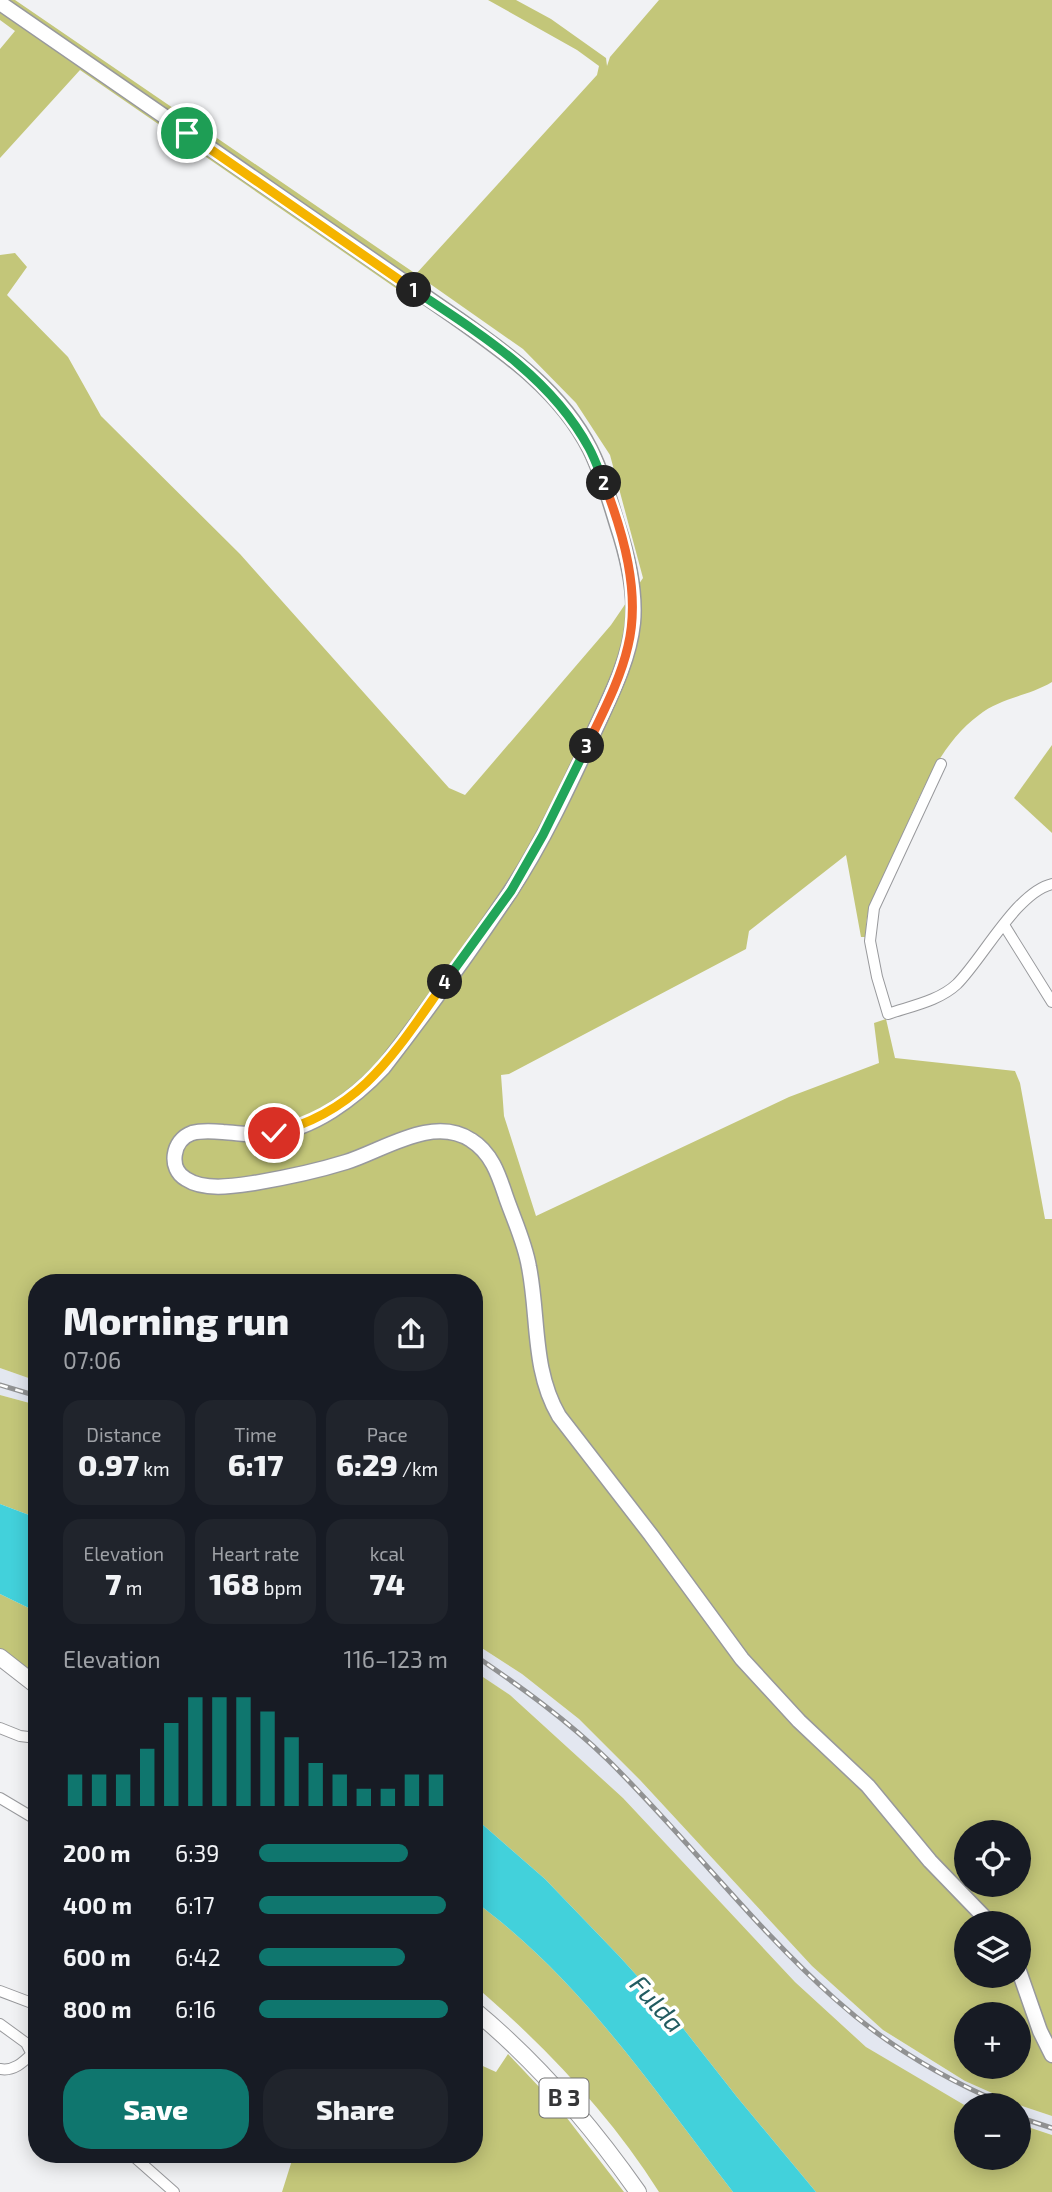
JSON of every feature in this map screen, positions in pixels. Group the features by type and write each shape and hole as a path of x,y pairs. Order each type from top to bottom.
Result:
{"main road":[{"path":"0,1657 28,1679"},
{"name":"B 3","path":"483,2018 554,2087 638,2192"}],"street":[{"path":"0,3 455,317 507,355 541,385 563,409 589,447 606,485 621,534 633,601 633,623 628,647 615,685 543,835 511,891 383,1068 356,1093 294,1129 264,1134 211,1131 189,1134 180,1143 174,1156 176,1170 185,1179 206,1185 253,1183 346,1162 423,1133 444,1131 461,1134 482,1148 494,1165 523,1241 529,1267 542,1375 547,1395 559,1416 742,1659 799,1721 868,1786 930,1861 978,1911"},
{"path":"941,764 874,908 870,941 888,1014 938,997 955,985 1027,897 1052,884"},
{"path":"1004,925 1052,1002"},
{"path":"0,1728 28,1737"},
{"path":"0,1798 28,1815"},
{"path":"1025,1988 1040,2031 1052,2055"},
{"path":"0,1991 28,2002"},
{"path":"0,2024 28,2044"},
{"path":"0,2069 10,2070 17,2067 28,2057"},
{"path":"141,2163 174,2192"}],"shaded area":[{"path":"0,1368 28,1378 28,1403 0,1395"},
{"path":"483,1649 522,1674 579,1719 640,1780 812,1966 883,2030 954,2074 954,2079 962,2079 992,2093 954,2093 954,2100 866,2047 795,1982 623,1798 510,1695 483,1677"},
{"path":"1031,2109 1052,2116 1052,2135 1031,2128"}],"green space":[{"path":"0,0 15,0 416,274 400,291 80,70 0,158 0,49 15,31 0,20"},
{"path":"488,0 516,0 551,19 606,58 607,66 610,57 659,0 1052,0 1052,682 987,709 950,744 918,799 874,896 867,916 866,937 861,937 846,855 749,931 746,949 509,1074 501,1075 504,1116 536,1216 789,1097 879,1063 874,1023 886,1019 895,1058 1015,1071 1020,1083 1045,1219 1052,1219 1052,2116 1031,2109 1031,2093 992,2093 962,2079 1031,2079 1031,2002 954,2002 954,2074 883,2030 812,1966 640,1780 579,1719 522,1674 483,1649 483,1274 28,1274 28,1378 0,1368 0,255 15,253 27,267 7,295 68,357 101,416 240,554 449,788 465,795 611,625 643,578 610,455 576,403 523,349 416,274 597,75 599,66 577,50"},
{"path":"1052,745 1052,833 1014,798"},
{"path":"0,1395 28,1403 28,1515 0,1504"},
{"path":"0,1594 28,1608 28,1671 0,1650"},
{"path":"483,1677 510,1695 623,1798 795,1982 866,2047 954,2099 954,2170 1031,2170 1031,2128 1052,2135 1052,2192 816,2192 675,2018 545,1879 483,1825"},
{"path":"483,1908 512,1931 582,2000 644,2075 733,2192 659,2192 597,2108 526,2032 483,1993"},
{"path":"508,2054 560,2109 624,2192 282,2192 291,2163 483,2163 483,2066 496,2072"}],"water":[{"path":"0,1504 28,1515 28,1608 0,1594"},
{"name":"Fulda","path":"483,1825 545,1879 620,1957 675,2018 816,2192 733,2192 614,2037 582,2000 512,1931 483,1908"}],"railway":[{"path":"0,1385 28,1393"},
{"path":"483,1661 543,1704 608,1760 776,1942 835,1999 874,2031 916,2059 980,2093"},
{"path":"1031,2121 1052,2128"}],"route":[{"path":"187,133 455,317 507,355 541,385 563,409 589,447 606,485 621,534 633,601 633,623 628,647 615,685 581,760 511,891 393,1055 371,1081 310,1122 274,1133"}]}
